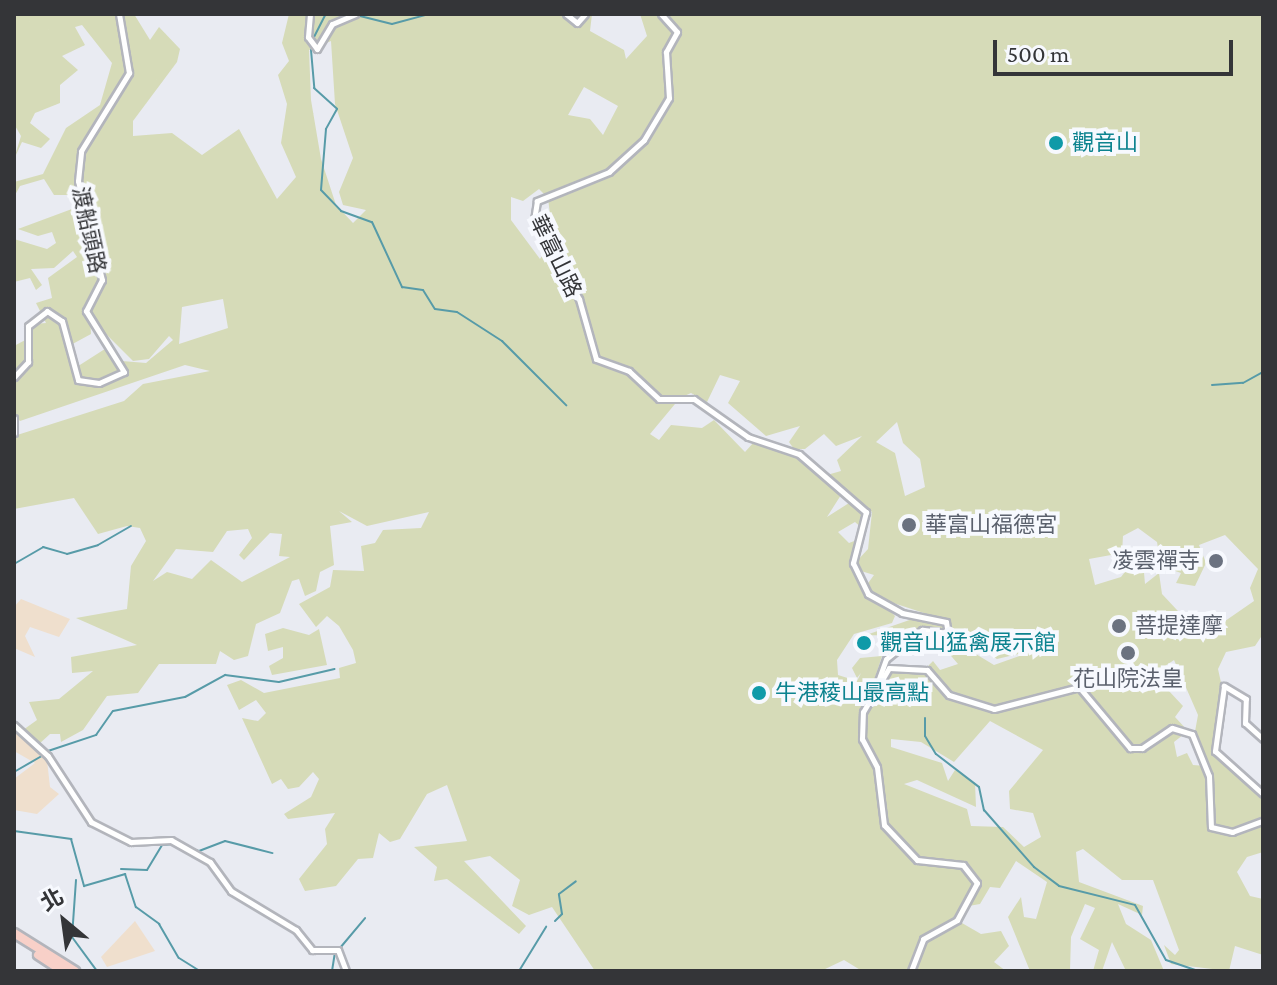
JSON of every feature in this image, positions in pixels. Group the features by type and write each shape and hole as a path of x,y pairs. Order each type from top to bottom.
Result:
{"highway":[{"path":"14,933 75,971"},
{"path":"14,939 63,971"}],"street":[{"name":"渡船頭路","path":"14,377 28,362 28,326 47,311 62,321 78,380 99,383 124,372 86,311 102,280 78,181 81,151 130,66 119,14"},
{"path":"310,14 308,37 317,49 332,24 355,15"},
{"path":"566,14 577,23 585,14"},
{"name":"華富山路","path":"661,14 677,32 666,52 669,98 644,140 609,172 532,208 579,299 593,355 629,371 659,399 694,399 748,437 799,454 866,512 853,563 863,589 902,613 940,618 948,633 915,633 880,666 871,701"},
{"path":"14,418 14,433"},
{"path":"911,971 923,939 957,920 977,883 970,867 917,860 887,830 877,767 862,739 871,701 894,666 927,670 949,695 994,709 1079,687 1130,748 1142,748 1174,727 1192,734 1209,776 1211,827 1232,832 1263,821"},
{"path":"1263,739 1245,723 1246,699 1224,686 1215,751 1263,794"},
{"path":"14,725 45,752 91,822 131,842 176,844 210,862 231,891 296,930 312,950 338,950 346,971"}],"shaded area":[{"path":"21,599 70,619 59,637 30,627 25,636 35,657 14,648 14,607"},
{"path":"14,729 47,760 50,787 59,794 37,814 14,810 14,779 35,763 14,751"},
{"path":"135,921 155,951 107,967 101,957"}],"green space":[{"path":"14,14 134,14 150,40 159,27 180,49 177,62 133,121 133,136 172,133 202,155 239,129 277,199 296,177 281,143 287,104 278,75 289,61 282,43 289,14 564,14 574,24 592,14 590,31 624,50 626,59 647,36 640,14 1263,14 1263,634 1255,646 1226,652 1218,669 1226,705 1217,744 1227,766 1259,787 1263,781 1263,852 1247,857 1237,872 1250,896 1263,899 1263,955 1235,946 1229,971 1171,964 1164,945 1175,955 1179,950 1153,880 1122,880 1083,849 1076,852 1079,882 1143,906 1142,915 1118,904 1126,924 1151,940 1164,971 1126,971 1112,942 1102,971 1093,971 1099,950 1080,939 1095,908 1085,904 1071,937 1070,971 1030,971 1008,917 1021,897 1024,917 1036,919 1047,882 1016,861 1000,888 990,887 980,904 963,907 955,919 981,934 1001,931 1009,946 994,962 1006,971 862,971 844,960 821,971 595,971 552,907 529,915 512,906 520,880 490,856 464,861 526,926 519,934 447,879 434,881 437,867 414,847 467,841 447,785 427,794 400,839 390,842 379,833 373,858 358,859 336,886 305,891 299,879 327,844 325,829 335,813 288,819 284,814 311,797 319,779 313,772 299,787 288,789 281,779 272,784 242,718 258,721 266,713 256,700 239,710 227,685 241,680 264,693 340,678 339,668 356,663 353,650 339,626 327,616 316,627 299,604 330,587 333,570 364,571 361,546 375,543 383,530 421,528 429,512 367,526 339,511 352,522 330,526 334,565 320,572 316,591 305,596 299,579 292,581 280,613 256,624 248,656 234,660 220,651 216,664 159,664 138,693 107,696 83,730 61,742 60,734 50,734 38,745 23,730 37,720 29,702 59,699 93,671 72,673 71,657 137,645 76,618 127,609 131,566 146,541 140,528 127,526 98,534 74,498 14,509 14,436 124,401 143,384 210,371 185,365 20,421 14,414 14,346 29,338 34,324 46,323 36,303 52,298 48,278 77,257 73,251 54,268 31,269 42,285 36,290 30,278 14,282 14,239 47,249 56,243 52,232 38,236 18,229 80,206 79,195 54,195 44,179 20,186 14,197 14,182 43,174 66,128 100,105 112,63 82,25 75,27 85,45 62,56 78,70 60,85 60,103 35,113 30,123 50,139 41,148 22,142 14,159 21,136 14,124","holes":["331,41 335,104 353,158 339,192 343,205 366,210 353,223 336,205 321,159 311,100 309,50","584,87 618,106 603,135 590,119 568,115","539,189 548,198 553,239 540,259 511,220 511,197 523,201","223,299 228,328 179,344 182,307","90,318 133,361 149,359 169,336 173,340 146,363 122,361 108,347 72,370 67,347 91,334","720,375 740,381 728,403 766,436 800,426 789,442 794,449 805,449 824,434 836,446 862,436 837,460 841,471 827,475 872,512 868,549 857,561 861,571 874,575 866,586 851,565 862,538 849,543 838,532 855,522 863,529 864,512 849,503 827,517 841,495 801,459 754,442 745,452 714,420 702,428 671,425 659,440 650,434 680,398 691,393 707,402","897,422 903,443 920,459 925,487 905,496 895,453 876,442","1138,528 1157,542 1161,566 1181,573 1176,583 1195,586 1206,563 1199,545 1225,535 1258,569 1250,588 1254,601 1215,628 1192,626 1162,594 1159,573 1145,584 1142,550 1121,577 1095,585 1089,559 1122,553 1123,536","248,529 252,538 239,555 244,560 270,533 282,534 279,556 290,557 242,582 211,560 192,579 167,572 153,581 176,549 213,552 227,531","878,598 927,614 866,635 909,636 913,645 934,636 958,664 940,670 933,661 921,673 891,672 863,715 882,656 860,658 852,668 857,678 861,673 857,681 838,675 837,660 854,634 892,623 895,616","951,629 997,659 1039,649 994,665 946,636","1174,660 1198,715 1194,737 1206,766 1193,765 1187,753 1177,757 1174,742 1188,731 1175,717 1183,706 1153,674","990,721 1043,750 1009,791 1010,809 1033,813 1041,837 1024,847 1003,827 971,826 967,809 904,784 917,780 976,807 975,783 955,770 948,781 942,763 891,747 891,739 921,742 954,762"]},
{"path":"283,628 309,635 319,629 327,665 272,675 269,666 283,658 283,647 268,651 265,634"}],"waterway":[{"path":"313,39 326,14"},
{"path":"356,15 392,24 430,14"},
{"path":"432,14 451,14"},
{"path":"311,50 314,88 337,109 326,129 321,190 341,211 372,222 402,287 423,290 435,309 457,312 502,341 566,405"},
{"path":"1212,385 1243,383 1263,372"},
{"path":"14,564 43,547 67,554 98,545 131,526"},
{"path":"48,751 96,735 113,711 185,697 225,675 279,682 335,669"},
{"path":"925,718 925,736 936,754 979,787 984,810 1034,867 1059,886 1135,905 1166,960 1198,971"},
{"path":"14,772 43,755"},
{"path":"14,831 71,839 84,886 125,874 136,907 159,924 179,958 200,971"},
{"path":"188,847 199,851 225,841 272,853"},
{"path":"121,869 147,870 162,845 174,844"},
{"path":"76,880 72,937 97,971"},
{"path":"555,921 562,914 559,894 576,881"},
{"path":"340,948 365,918"},
{"path":"519,971 546,927"},
{"path":"332,971 335,953"},
{"path":"1210,971 1220,971"}],"place":[{"name":"觀音山","path":"1056,143"},
{"name":"華富山福德宮","path":"909,525"},
{"name":"凌雲禪寺","path":"1216,561"},
{"name":"菩提達摩","path":"1119,626"},
{"name":"觀音山猛禽展示館","path":"864,643"},
{"name":"花山院法皇","path":"1128,653"},
{"name":"牛港稜山最高點","path":"759,693"}]}
